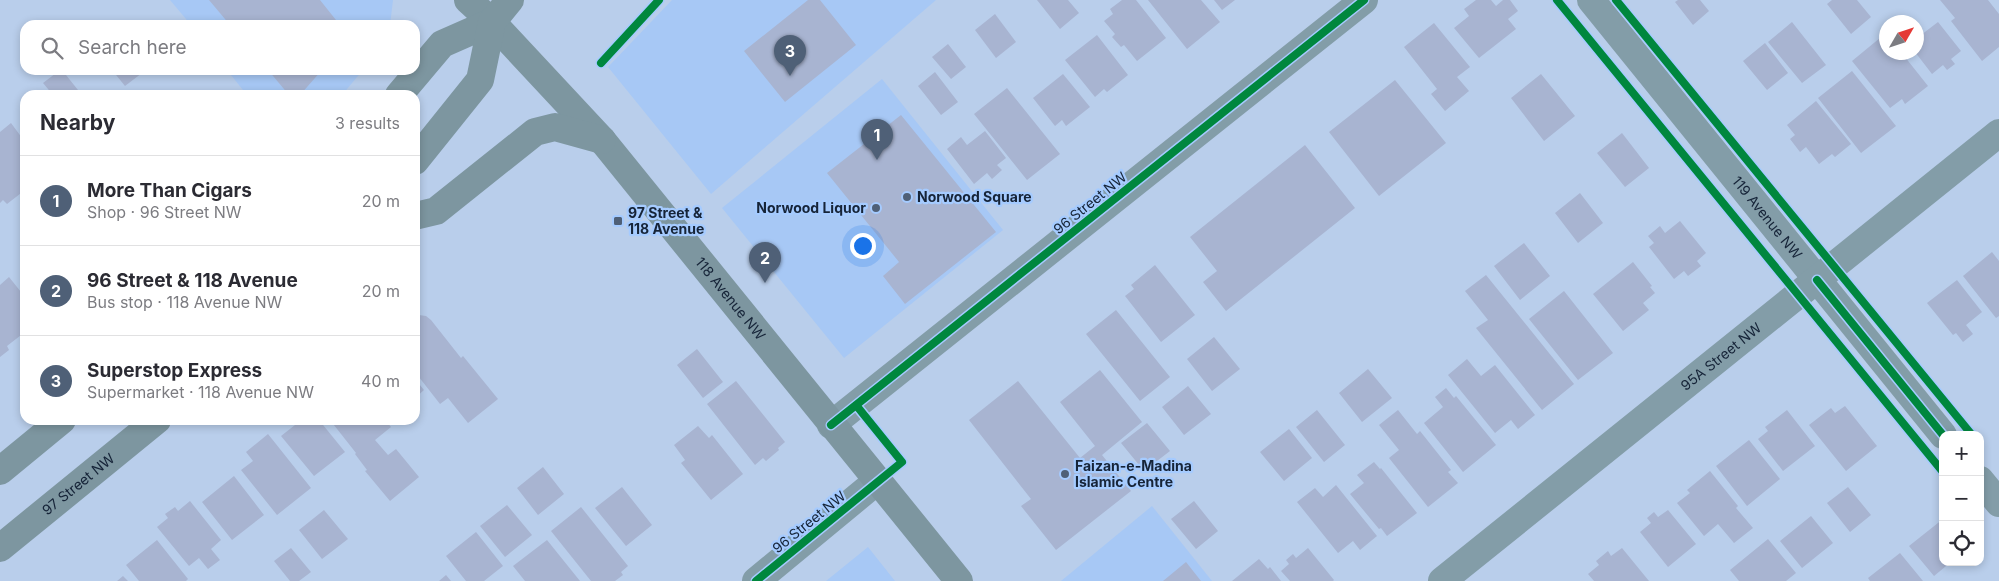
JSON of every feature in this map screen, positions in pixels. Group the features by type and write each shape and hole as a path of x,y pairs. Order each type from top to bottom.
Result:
{"main road":[{"name":"118 Avenue NW","path":"468,0 488,11 602,140 959,581"},
{"path":"420,70 442,44 488,11 510,0"},
{"path":"420,155 480,80 488,11"},
{"path":"403,90 416,75"},
{"path":"420,215 436,211 535,132 555,127 602,140"},
{"path":"0,471 56,425"},
{"name":"97 Street NW","path":"0,548 151,425"}],"street":[{"name":"96 Street NW","path":"831,424 1364,0"},
{"name":"119 Avenue NW","path":"1591,0 1940,431"},
{"name":"95A Street NW","path":"1442,581 1999,133"},
{"name":"96 Street NW","path":"756,581 877,482"},
{"path":"1984,485 1999,503"}],"shaded area":[{"path":"170,0 393,0 391,20 187,20"},
{"path":"672,0 936,0 711,194 608,67"},
{"path":"231,75 359,75 346,90 243,90"},
{"path":"882,79 1003,230 844,358 722,208"},
{"path":"1152,506 1212,581 1061,581"},
{"path":"868,547 895,581 826,581"}],"building":[{"path":"209,0 320,0 336,20 226,20"},
{"path":"808,0 820,0 856,45 785,102 744,51"},
{"path":"1037,0 1068,0 1079,13 1060,29"},
{"path":"1122,0 1136,0 1166,38 1137,61 1124,45 1121,47 1112,37 1115,34 1104,21 1113,14 1110,9"},
{"path":"1148,0 1201,0 1220,22 1187,49"},
{"path":"1214,0 1235,0 1222,10"},
{"path":"1476,0 1491,0 1496,6 1503,0 1510,0 1518,11 1508,19 1516,29 1479,58 1454,28 1469,16 1464,9"},
{"path":"1678,0 1700,0 1709,11 1693,25 1675,2"},
{"path":"1832,0 1857,0 1871,17 1851,34 1827,4"},
{"path":"1940,0 1988,0 1999,14 1999,47 1982,61 1951,21 1955,18"},
{"path":"995,14 1016,42 996,58 975,30"},
{"path":"1792,22 1826,65 1802,83 1768,42"},
{"path":"1938,22 1961,51 1951,59 1955,64 1947,70 1943,65 1932,74 1921,60 1924,60 1924,33"},
{"path":"1434,23 1470,67 1457,77 1469,91 1445,111 1431,94 1437,89 1404,47"},
{"path":"1097,35 1128,75 1107,92 1104,89 1095,97 1065,60"},
{"path":"1879,39 1879,60 1907,60 1928,86 1905,104 1902,99 1890,108 1852,61"},
{"path":"1765,43 1788,73 1767,90 1743,61"},
{"path":"948,44 966,67 951,79 932,57"},
{"path":"1852,71 1896,126 1861,153 1818,98"},
{"path":"935,72 958,102 941,115 918,86"},
{"path":"1063,74 1090,107 1066,126 1062,120 1055,126 1033,98"},
{"path":"1541,74 1575,116 1544,141 1511,98"},
{"path":"53,75 66,75 78,90 49,90 43,83"},
{"path":"116,75 139,75 125,86"},
{"path":"272,75 318,75 304,90 285,90"},
{"path":"1395,80 1446,143 1379,196 1329,132"},
{"path":"1007,88 1060,154 1027,180 974,114"},
{"path":"1816,101 1851,144 1835,157 1832,154 1819,164 1806,147 1800,152 1790,139 1795,135 1787,125"},
{"path":"901,115 996,232 905,304 883,276 899,262 827,173"},
{"path":"11,123 20,135 20,194 7,204 3,200 0,203 0,132"},
{"path":"985,131 1006,158 997,165 1002,170 992,179 987,173 974,184 947,149 961,137 967,145"},
{"path":"1622,133 1649,168 1625,187 1597,153"},
{"path":"1305,145 1355,208 1226,311 1203,282 1217,271 1190,237"},
{"path":"1580,193 1603,223 1578,243 1555,213"},
{"path":"1680,221 1706,253 1697,261 1701,266 1688,276 1684,271 1674,279 1649,247 1654,243 1648,236 1660,226 1665,233"},
{"path":"1524,243 1550,276 1520,300 1494,266"},
{"path":"1992,252 1999,261 1999,316 1996,318 1963,276"},
{"path":"1633,262 1652,286 1650,287 1655,293 1643,303 1649,310 1623,331 1593,294"},
{"path":"1155,265 1195,315 1161,342 1125,296 1134,289 1131,285"},
{"path":"1486,275 1574,384 1542,410 1476,328 1488,320 1465,291"},
{"path":"9,277 20,291 20,336 7,346 9,350 0,357 0,285"},
{"path":"1957,280 1982,312 1966,325 1973,334 1963,342 1956,333 1953,335 1927,303"},
{"path":"1564,291 1613,353 1578,380 1529,319"},
{"path":"1116,310 1170,377 1140,401 1086,334"},
{"path":"420,315 426,316 431,320 461,358 463,356 498,399 468,423 448,398 440,404 420,378"},
{"path":"1214,337 1240,369 1212,391 1187,359"},
{"path":"697,349 723,382 703,398 677,365"},
{"path":"1467,359 1481,376 1495,365 1535,415 1518,429 1511,420 1495,433 1448,375"},
{"path":"1368,369 1392,398 1362,422 1339,393"},
{"name":"Faizan-e-Madina Islamic Centre","path":"1100,370 1142,422 1102,455 1131,491 1056,550 1021,506 1031,499 969,420 1018,381 1080,458 1095,446 1060,402"},
{"path":"736,381 785,442 766,461 763,458 755,465 707,404"},
{"path":"420,385 424,390 420,394"},
{"path":"1188,386 1211,414 1184,435 1162,407"},
{"path":"1446,388 1454,398 1456,396 1496,445 1463,472 1424,423 1443,407 1435,397"},
{"path":"1845,406 1877,446 1846,471 1809,425 1831,408 1835,413"},
{"path":"1317,410 1345,445 1324,462 1296,427"},
{"path":"1398,410 1417,434 1420,431 1451,470 1448,472 1458,483 1428,507 1389,458 1399,450 1379,425"},
{"path":"1787,410 1815,446 1783,471 1758,439 1768,431 1765,427"},
{"path":"1147,423 1170,451 1144,471 1121,443"},
{"path":"295,425 323,425 345,452 314,476 281,436"},
{"path":"334,425 389,425 391,427 375,440 388,455 396,449 419,477 390,501 365,471 367,470"},
{"path":"698,426 709,438 712,435 743,474 711,500 681,463 685,460 674,445"},
{"path":"1289,429 1312,458 1284,481 1260,452"},
{"path":"268,434 311,488 277,515 241,470 253,461 246,452"},
{"path":"1749,440 1780,479 1747,506 1716,466"},
{"path":"1374,462 1417,513 1387,536 1350,494 1364,483 1357,475"},
{"path":"543,467 564,494 538,515 517,488"},
{"path":"1710,471 1738,506 1736,508 1753,528 1734,543 1718,524 1704,536 1677,503 1690,493 1687,490"},
{"path":"234,476 264,515 232,540 202,502"},
{"path":"1336,485 1377,536 1360,550 1353,541 1338,553 1297,502 1315,488 1323,497"},
{"path":"622,487 652,525 626,546 595,508"},
{"path":"1848,487 1871,515 1850,532 1827,503"},
{"path":"190,501 221,540 211,549 220,560 208,569 199,558 189,566 157,527 168,518 165,514 175,507 178,511"},
{"path":"1194,501 1218,531 1196,549 1171,519"},
{"path":"507,505 532,535 505,557 480,526"},
{"path":"581,507 628,566 621,572 623,575 615,581 591,581 551,531"},
{"path":"324,510 348,539 322,559 299,530"},
{"path":"1668,510 1696,544 1668,567 1640,532 1651,523 1647,518 1654,512 1658,517"},
{"path":"1811,516 1833,543 1802,568 1780,541"},
{"path":"1939,522 1939,566 1946,566 1934,576 1909,546"},
{"path":"476,532 503,566 484,581 466,581 446,556"},
{"path":"1768,539 1796,573 1786,581 1739,581 1730,570"},
{"path":"157,540 188,579 186,581 139,581 126,565"},
{"path":"547,540 580,581 525,581 513,566"},
{"path":"291,548 311,572 299,581 290,581 274,561"},
{"path":"1308,548 1333,581 1290,581 1281,571 1289,564 1286,560 1293,554 1296,558"},
{"path":"1622,548 1649,581 1594,581 1588,574 1599,565 1596,561 1608,551 1611,556"},
{"path":"1900,553 1923,581 1870,581 1868,578"},
{"path":"1259,559 1268,569 1270,567 1281,581 1232,581"},
{"path":"1186,562 1201,581 1163,581"},
{"path":"446,575 451,581 439,581"},
{"path":"123,576 128,581 117,581"}],"cycle path":[{"path":"601,63 659,0"},
{"path":"831,425 1364,0"},
{"path":"1557,0 1939,467"},
{"path":"1616,0 1969,431"},
{"path":"1817,280 1940,431"},
{"path":"756,581 902,462 856,405"}],"place":[{"name":"Superstop Express","path":"790,76"},
{"name":"More Than Cigars","path":"877,160"},
{"name":"Norwood Square","path":"907,197"},
{"name":"Norwood Liquor","path":"876,208"},
{"name":"97 Street & 118 Avenue","path":"618,221"},
{"name":"96 Street & 118 Avenue","path":"765,283"},
{"name":"Faizan-e-Madina Islamic Centre","path":"1065,474"}]}
